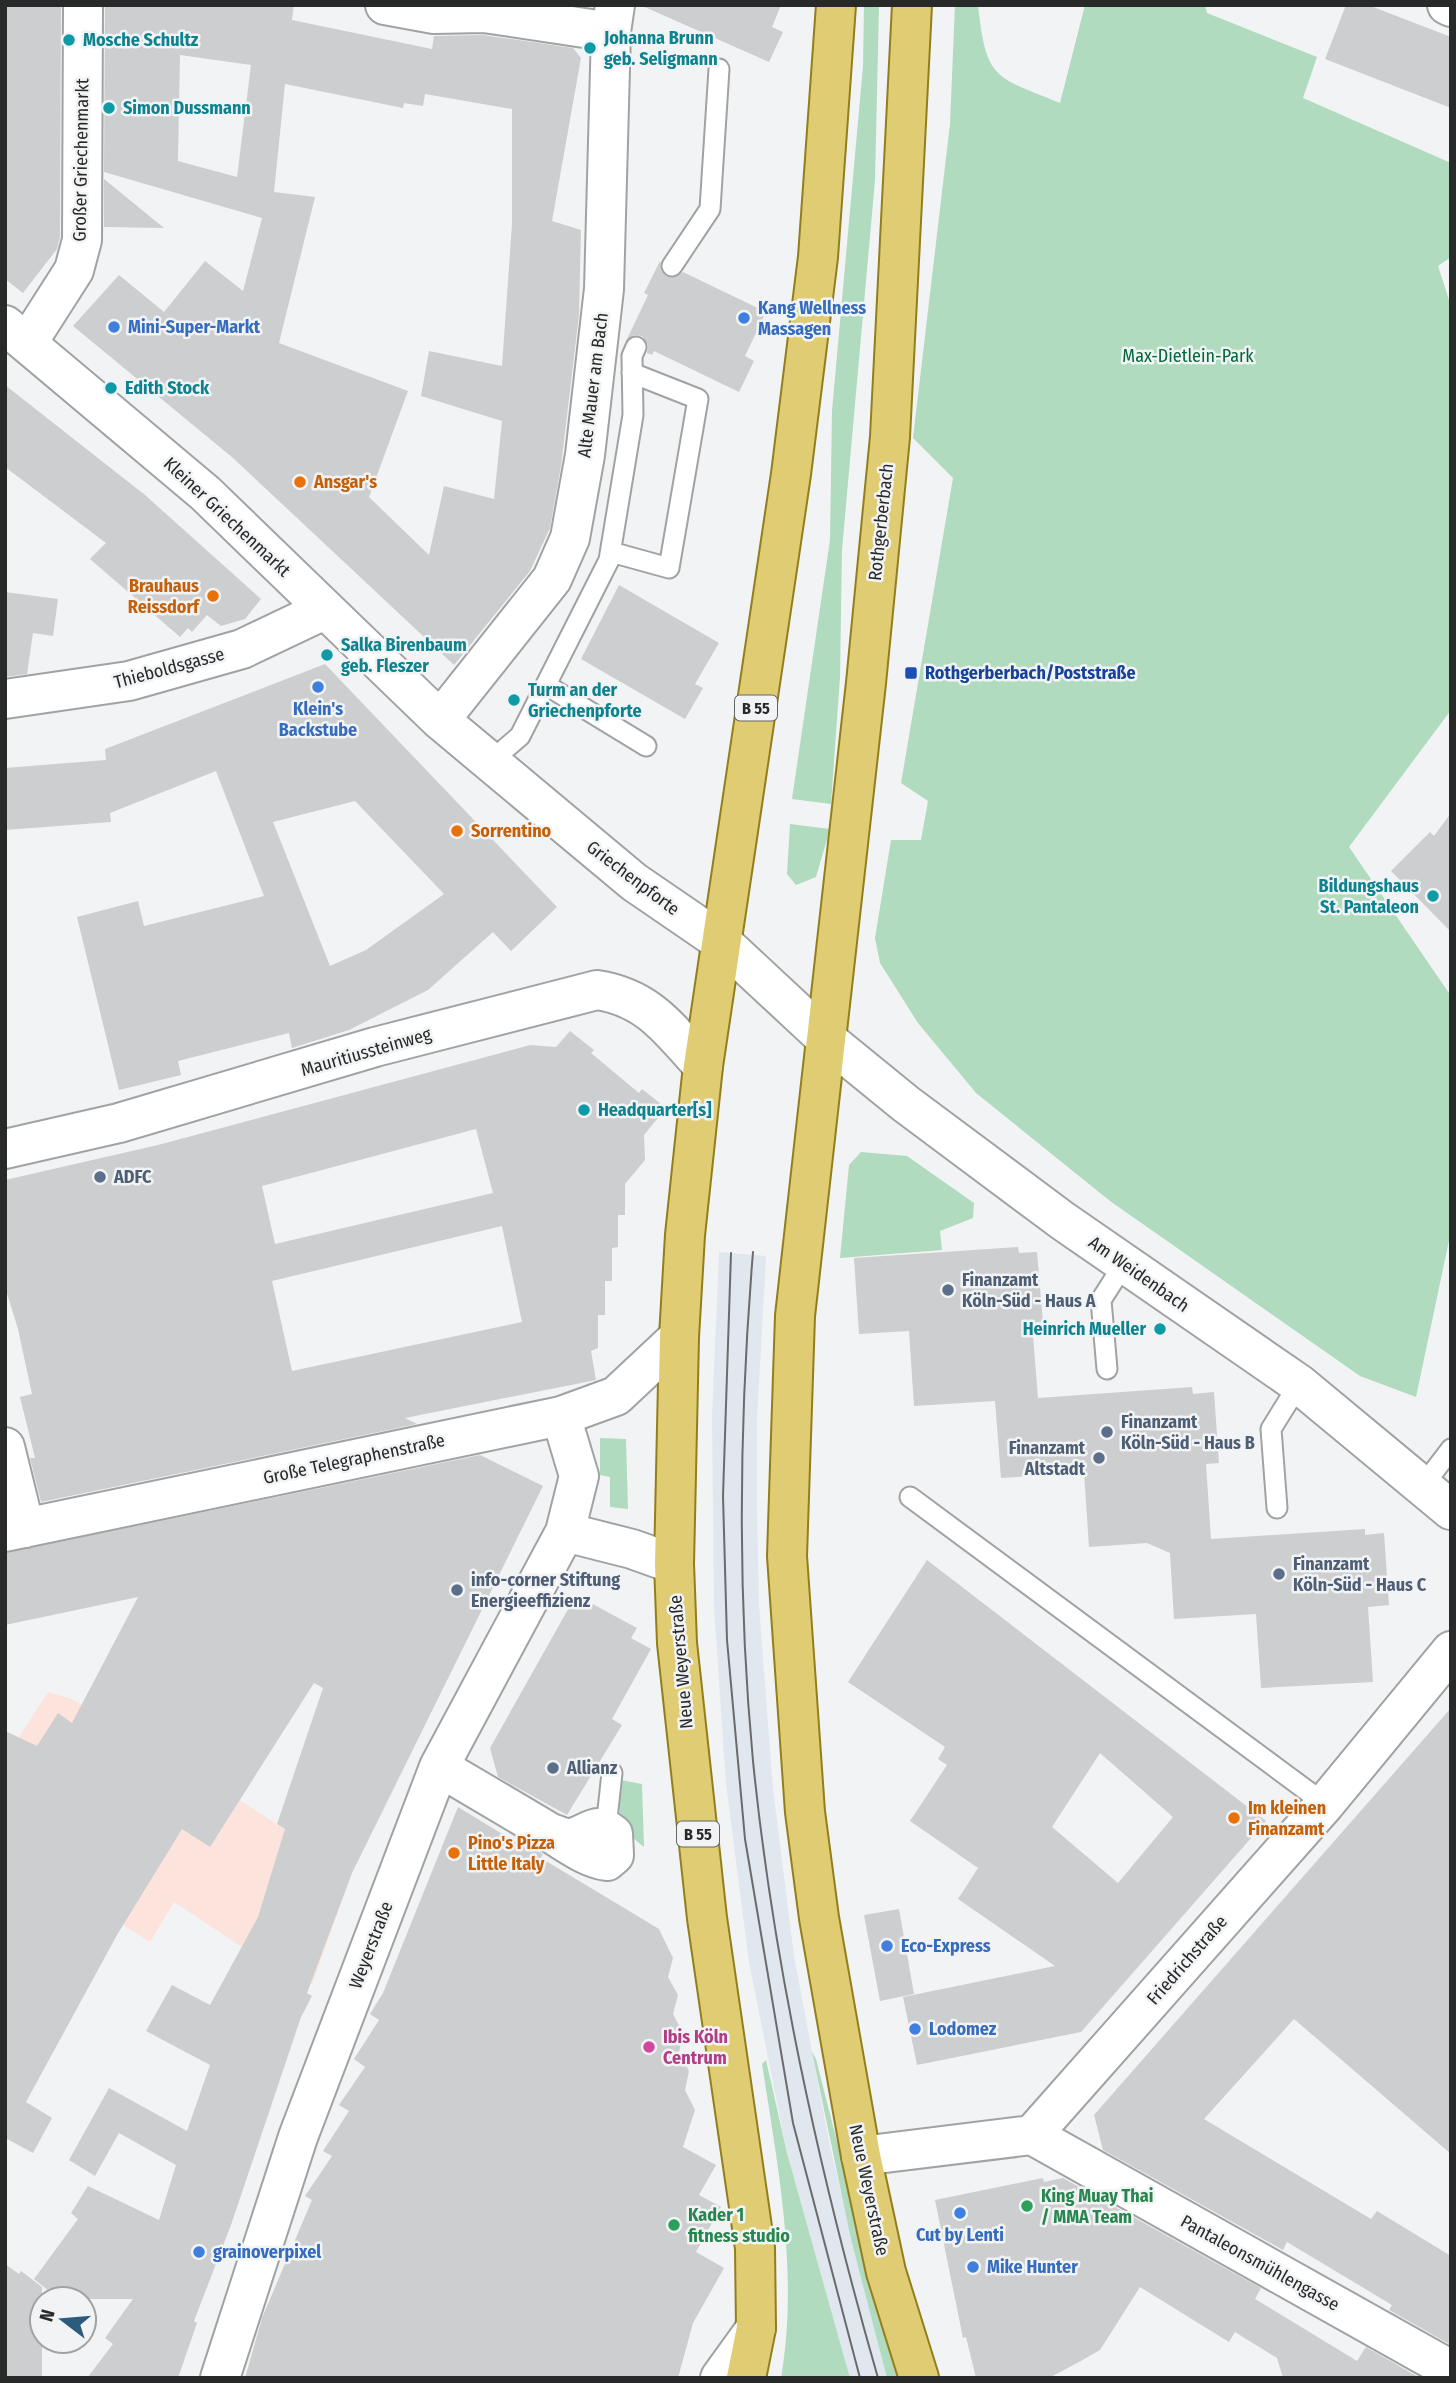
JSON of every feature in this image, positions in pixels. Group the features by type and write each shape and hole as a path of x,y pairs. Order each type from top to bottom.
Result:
{"main road":[{"name":"B 55","path":"723,943 818,257 836,5"},
{"name":"Rothgerberbach","path":"825,1038 890,437 912,5"},
{"name":"Neue Weyerstraße","path":"723,943 703,1066 685,1235 679,1337 674,1564 677,1643 707,1918 755,2248 756,2329 746,2378"},
{"name":"Neue Weyerstraße","path":"825,1038 795,1316 787,1556 805,1812 819,1918 861,2156 886,2272 919,2378"}],"street":[{"name":"Großer Griechenmarkt","path":"17,333 74,270 82,240 83,5"},
{"path":"385,5 435,14 484,13 613,19"},
{"name":"Alte Mauer am Bach","path":"440,720 552,579 569,538 585,455 604,289 613,19"},
{"name":"Kleiner Griechenmarkt","path":"17,333 205,493 440,720"},
{"name":"Thieboldsgasse","path":"5,699 129,681 242,649 324,610"},
{"name":"Griechenpforte","path":"440,720 634,881 723,943 825,1038"},
{"name":"Mauritiussteinweg","path":"5,1149 119,1123 375,1047 597,990 619,994 644,1005 703,1066"},
{"name":"Am Weidenbach","path":"825,1038 906,1104 1124,1264 1299,1384 1436,1499"},
{"name":"Große Telegraphenstraße","path":"15,1530 561,1416 616,1396 679,1337"},
{"name":"Weyerstraße","path":"220,2378 298,2137 439,1767 565,1532 579,1476 561,1416"},
{"path":"5,1447 15,1530"},
{"path":"565,1532 632,1549 674,1564"},
{"name":"Friedrichstraße","path":"1032,2135 1325,1804 1451,1651"},
{"path":"439,1767 598,1860 607,1861 616,1850"},
{"path":"861,2156 1032,2135"},
{"name":"Pantaleonsmühlengasse","path":"1032,2135 1451,2370"},
{"path":"720,2378 756,2329"}],"lane":[{"path":"672,266 710,209 719,69"},
{"path":"490,762 520,736 611,552 633,415 632,356 636,347"},
{"path":"611,552 669,568 698,399 632,373"},
{"path":"545,685 646,746"},
{"path":"1107,1369 1101,1300 1124,1264"},
{"path":"1277,1508 1271,1429 1299,1384"},
{"path":"1436,1499 1451,1449"},
{"path":"910,1497 1325,1804"},
{"path":"612,1773 616,1850"}],"shaded area":[{"path":"719,1252 766,1256 757,1420 757,1507 759,1605 773,1789 794,1956 830,2147 887,2378 850,2378 787,2153 749,1962 726,1784 714,1607 712,1416"},
{"path":"48,1692 69,1698 133,1731 352,1873 312,1984 245,1949 174,1902 150,1942 5,1849 5,1759"}],"green space":[{"path":"864,5 879,5 875,180 842,550 840,677 831,804 792,799 830,540 832,411 863,66"},
{"name":"Max-Dietlein-Park","path":"955,5 978,5 985,48 997,72 1020,87 1060,103 1085,5 1205,5 1207,13 1317,57 1303,98 1451,163 1451,257 1438,266 1451,306 1451,710 1349,847 1451,996 1451,1231 1416,1397 1360,1376 1110,1201 976,1093 918,1023 880,963 875,938 891,840 921,840 928,801 901,783 953,478 913,438 950,124"},
{"path":"790,824 830,829 816,877 796,885 787,874"},
{"path":"861,1152 907,1156 974,1203 973,1218 940,1231 942,1250 840,1258 849,1165"},
{"path":"600,1438 626,1439 628,1509 610,1507 610,1477 600,1475"},
{"path":"621,1780 642,1784 644,1847 628,1832 621,1818"},
{"path":"812,2052 816,2059 897,2378 887,2378 851,2239"},
{"path":"766,2060 787,2153 850,2378 781,2378 788,2300 787,2260 780,2181 762,2064"}],"building":[{"path":"5,5 61,5 60,237 57,249 23,293 5,279"},
{"path":"105,5 294,5 292,20 432,49 434,36 483,35 573,48 581,58 552,221 581,230 579,315 561,466 550,528 530,571 454,665 233,458 73,326 119,275 164,312 205,261 243,291 262,218 104,172","holes":["180,55 251,65 237,177 178,161","285,84 403,108 404,103 423,106 425,94 512,109 512,224 502,366 429,351 421,396 502,421 494,499 444,486 429,555 369,497 408,391 279,343 315,197 274,192"]},
{"path":"640,5 781,5 772,27 783,32 769,62"},
{"path":"1346,5 1368,5 1451,37 1451,108 1325,59"},
{"path":"104,179 164,228 104,227"},
{"path":"660,261 661,271 666,276 677,277 683,272 766,312 745,356 754,361 739,392 654,351 652,355 647,353 648,345 642,336 634,335 626,341 648,295 644,293"},
{"path":"5,385 145,495 261,599 245,619 221,626 207,615 192,632 188,628 180,637 90,559 106,543 5,467"},
{"path":"619,585 719,643 695,684 703,688 685,719 581,659"},
{"path":"5,592 58,599 53,636 33,633 27,674 5,677"},
{"path":"325,664 557,907 511,951 493,932 428,990 349,1030 292,1048 289,1033 178,1061 181,1075 119,1090 77,917 138,901 144,926 264,896 216,771 110,813 111,822 5,830 5,768 106,760 105,749","holes":["355,801 444,894 366,950 330,966 273,822"]},
{"name":"Bildungshaus St. Pantaleon","path":"1451,813 1451,932 1391,871 1430,832 1434,836"},
{"path":"570,1031 594,1050 591,1053 639,1093 642,1089 666,1108 644,1135 645,1160 625,1184 625,1215 618,1215 618,1247 612,1248 612,1281 605,1281 605,1315 598,1315 598,1348 591,1351 596,1380 405,1418 417,1424 41,1502 30,1458 35,1458 20,1397 32,1394 18,1329 5,1287 5,1180 158,1145 530,1045 556,1047","holes":["476,1129 493,1193 275,1244 262,1186","502,1226 522,1322 292,1371 272,1281"]},
{"path":"1018,1247 1019,1253 1037,1252 1043,1322 1032,1323 1038,1398 1192,1387 1193,1394 1214,1392 1219,1463 1206,1464 1211,1539 1365,1529 1365,1535 1384,1533 1389,1605 1368,1607 1373,1682 1261,1688 1256,1614 1174,1619 1170,1553 1147,1543 1089,1547 1084,1473 1001,1478 995,1401 914,1406 909,1331 859,1334 854,1258"},
{"path":"480,1455 543,1486 352,1873 307,1993 312,1996 301,2017 231,2225 194,2321 197,2323 178,2378 87,2378 113,2344 105,2338 133,2299 98,2299 98,2285 42,2285 34,2279 78,2219 71,2213 88,2186 159,2220 176,2165 119,2133 95,2176 69,2160 109,2088 187,2131 210,2065 146,2031 172,1985 210,2005 258,1917 285,1829 277,1824 323,1688 314,1683 210,1847 182,1829 117,1935 26,2102 52,2118 33,2153 7,2139 5,2141 5,1731 37,1746 58,1713 72,1723 138,1597 5,1625 5,1553"},
{"path":"927,1560 1266,1821 1081,2032 917,2065 903,1997 1055,1966 958,1899 978,1868 910,1821 947,1765 938,1759 945,1747 848,1682","holes":["1100,1753 1173,1817 1118,1883 1052,1827"]},
{"path":"576,1595 637,1628 631,1638 651,1649 612,1719 622,1725 567,1815 498,1777 490,1748"},
{"path":"1451,1708 1451,2154 1294,2019 1204,2119 1371,2219 1377,2211 1451,2256 1451,2345 1389,2310 1392,2305 1287,2242 1283,2250 1103,2150 1094,2115"},
{"path":"458,1807 517,1843 515,1837 543,1854 541,1858 659,1929 673,1958 668,1977 678,1995 673,2014 683,2033 679,2052 689,2071 685,2090 695,2110 683,2147 716,2165 699,2195 721,2207 696,2252 724,2268 693,2323 678,2378 245,2378 262,2318 312,2200 305,2196 332,2156 323,2151 349,2111 339,2105 365,2067 354,2059 379,2020 370,2014 383,1993"},
{"path":"899,1909 914,1994 880,2001 864,1915"},
{"path":"1043,2178 1044,2182 1063,2178 1261,2288 1255,2299 1357,2361 1366,2347 1420,2378 1283,2378 1277,2358 1235,2332 1229,2342 1140,2287 1100,2350 1079,2362 1049,2378 976,2378 966,2337 963,2338 935,2200"},
{"path":"5,2264 19,2274 21,2271 39,2285 28,2285 28,2355 42,2355 42,2378 5,2378"}],"tram line":[{"path":"753,1252 745,1379 742,1507 744,1634 753,1761 762,1840 786,1995 818,2149 878,2378"},
{"path":"731,1253 723,1496 727,1640 745,1839 793,2123 860,2378"}],"place":[{"name":"Mosche Schultz","path":"69,40"},
{"name":"Johanna Brunn geb. Seligmann","path":"590,48"},
{"name":"Simon Dussmann","path":"109,108"},
{"name":"Kang Wellness Massagen","path":"744,318"},
{"name":"Mini-Super-Markt","path":"114,327"},
{"name":"Edith Stock","path":"111,388"},
{"name":"Ansgar's","path":"300,482"},
{"name":"Brauhaus Reissdorf","path":"213,596"},
{"name":"Salka Birenbaum geb. Fleszer","path":"327,655"},
{"name":"Rothgerberbach/Poststraße","path":"911,673"},
{"name":"Klein's Backstube","path":"318,687"},
{"name":"Turm an der Griechenpforte","path":"514,700"},
{"name":"Sorrentino","path":"457,831"},
{"name":"Bildungshaus St. Pantaleon","path":"1433,896"},
{"name":"Headquarter[s]","path":"584,1110"},
{"name":"ADFC","path":"100,1177"},
{"name":"Finanzamt Köln-Süd - Haus A","path":"948,1290"},
{"name":"Heinrich Mueller","path":"1160,1329"},
{"name":"Finanzamt Köln-Süd - Haus B","path":"1107,1432"},
{"name":"Finanzamt Altstadt","path":"1099,1458"},
{"name":"Finanzamt Köln-Süd - Haus C","path":"1279,1574"},
{"name":"info-corner Stiftung Energieeffizienz","path":"457,1590"},
{"name":"Allianz","path":"553,1768"},
{"name":"Im kleinen Finanzamt","path":"1234,1818"},
{"name":"Pino's Pizza Little Italy","path":"454,1853"},
{"name":"Eco-Express","path":"887,1946"},
{"name":"Lodomez","path":"915,2029"},
{"name":"Ibis Köln Centrum","path":"649,2047"},
{"name":"King Muay Thai / MMA Team","path":"1027,2206"},
{"name":"Cut by Lenti","path":"960,2213"},
{"name":"Kader 1 fitness studio","path":"674,2225"},
{"name":"grainoverpixel","path":"199,2252"},
{"name":"Mike Hunter","path":"973,2267"}]}
